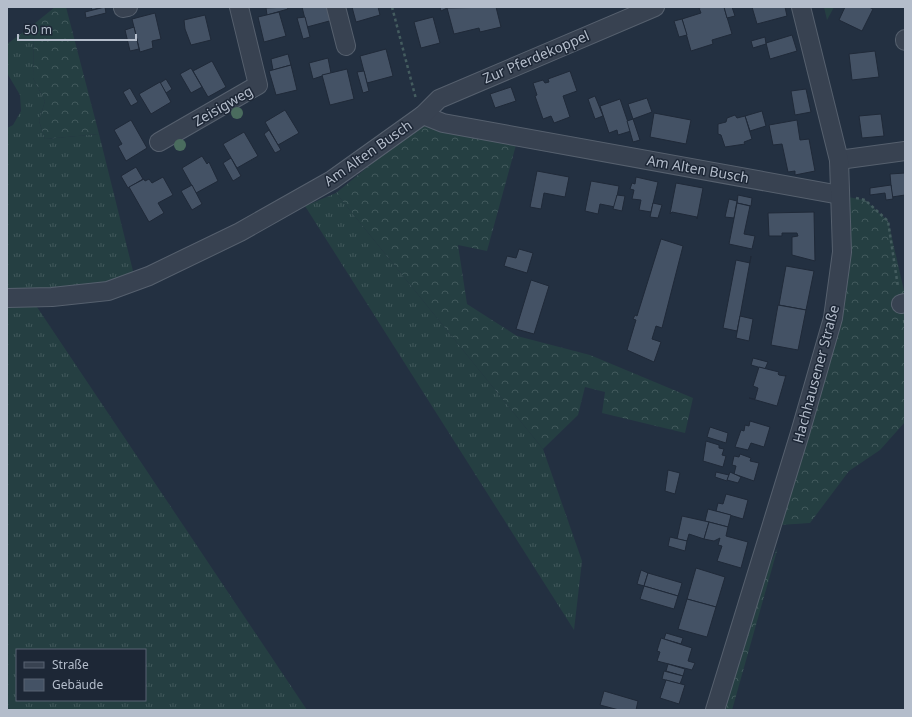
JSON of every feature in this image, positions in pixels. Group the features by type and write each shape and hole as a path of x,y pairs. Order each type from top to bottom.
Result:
{"street":[{"name":"Zeisigweg","path":"159,142 258,85 239,7"},
{"path":"336,7 346,46"},
{"name":"Zur Pferdekoppel","path":"423,115 438,99 655,7"},
{"name":"Hachhausener Straße","path":"715,710 800,433 833,318 842,252 839,160 801,7"},
{"name":"Am Alten Busch","path":"7,298 52,297 108,291 149,276 240,232 332,180 423,115 443,123 840,195"},
{"path":"839,160 905,151"}],"path":[{"path":"392,7 418,106 423,115"},
{"path":"840,195 865,200 888,221 903,304 905,326"}],"green space":[{"path":"55,7 66,7 99,134 45,139 39,121 45,101 33,78 34,24"},
{"path":"824,7 834,7 827,20"},
{"path":"34,24 33,78 45,101 39,121 45,139 99,134 134,275 76,290 7,292 7,128 13,125 21,111 20,95 7,73 7,44"},
{"path":"420,124 516,145 487,251 458,245 467,304 517,336 590,355 693,398 685,433 602,413 605,392 585,387 578,415 543,449 336,193"},
{"path":"336,193 543,449 582,561 574,630 305,206"},
{"path":"848,197 865,200 888,221 905,295 905,422 880,450 849,471 810,523 780,525 808,436"},
{"path":"7,306 37,307 307,710 7,710"},
{"path":"778,547 732,710 706,710 719,672"}],"building":[{"path":"91,7 103,7 92,10"},
{"path":"105,7 106,13 86,18 85,12"},
{"path":"287,7 288,9 267,15 266,8"},
{"path":"302,7 330,7 333,20 307,27"},
{"path":"352,7 378,7 380,15 356,22"},
{"path":"440,7 449,7 441,11"},
{"path":"496,7 501,27 480,32 479,28 454,34 447,8"},
{"path":"724,7 732,34 712,40 713,44 691,51 682,19 701,13 699,8"},
{"path":"724,7 732,7 735,16 727,18"},
{"path":"752,7 785,7 787,16 757,24"},
{"path":"845,7 869,7 873,9 862,31 839,20"},
{"path":"279,12 286,36 264,42 258,17"},
{"path":"155,13 161,39 152,41 153,48 140,52 132,19"},
{"path":"205,15 211,40 191,45 185,29 184,20"},
{"path":"305,17 310,37 303,39 297,18"},
{"path":"433,17 440,43 421,48 414,22"},
{"path":"682,19 687,35 679,37 674,21"},
{"path":"134,27 139,49 130,51 125,30"},
{"path":"792,35 797,51 770,59 766,43"},
{"path":"765,37 766,44 753,48 751,41"},
{"path":"386,49 393,76 367,83 360,56"},
{"path":"875,51 879,77 852,80 849,54"},
{"path":"288,54 291,65 273,70 271,59"},
{"path":"328,58 331,73 313,79 309,63"},
{"path":"212,61 226,87 208,97 193,71"},
{"path":"291,65 297,90 276,95 269,71"},
{"path":"191,68 202,87 191,93 180,74"},
{"path":"347,69 354,99 330,105 322,75"},
{"path":"364,71 369,91 363,93 357,72"},
{"path":"570,71 577,91 563,96 570,117 554,123 551,116 543,119 535,96 537,95 533,83 543,80 545,83 549,82 548,79"},
{"path":"166,79 172,89 166,93 160,83"},
{"path":"160,82 171,102 151,114 139,94"},
{"path":"511,87 516,101 495,108 490,94"},
{"path":"130,88 138,102 131,106 123,92"},
{"path":"806,89 811,112 795,115 791,91"},
{"path":"595,96 603,116 595,119 588,99"},
{"path":"647,98 652,112 633,119 628,104"},
{"path":"620,99 631,131 618,135 617,130 609,133 600,106"},
{"path":"285,110 299,133 278,145 265,122"},
{"path":"762,111 766,126 750,131 745,116"},
{"path":"654,113 691,120 686,144 650,137"},
{"path":"881,114 884,136 862,138 859,116"},
{"path":"735,115 737,118 745,116 752,139 744,142 745,144 725,147 721,135 718,134 718,124 726,122 727,118"},
{"path":"633,119 640,140 633,142 627,121"},
{"path":"131,120 147,148 126,161 118,146 122,144 114,130"},
{"path":"797,120 800,140 809,139 815,171 795,175 795,171 788,172 782,144 773,145 769,125"},
{"path":"269,130 281,150 275,153 264,134"},
{"path":"244,132 258,156 237,168 223,144"},
{"path":"202,156 207,164 209,162 218,181 196,193 182,168"},
{"path":"231,158 241,176 233,181 223,163"},
{"path":"136,167 143,179 128,188 121,176"},
{"path":"537,171 569,177 565,197 544,193 541,209 530,207"},
{"path":"905,173 905,195 892,197 890,174"},
{"path":"163,177 173,195 158,203 164,213 149,222 129,187 144,179 145,181 149,179 152,183"},
{"path":"636,177 658,182 651,212 639,210 641,200 632,199 634,190 630,189 632,183 635,184"},
{"path":"591,181 619,186 615,207 600,204 598,214 585,211"},
{"path":"676,183 703,188 697,219 697,217 672,212 670,214"},
{"path":"192,185 202,204 192,210 181,191"},
{"path":"891,185 893,199 886,200 885,193 870,195 870,188"},
{"path":"617,195 625,196 622,211 613,209"},
{"path":"738,195 752,198 751,206 737,203"},
{"path":"729,199 737,201 734,218 725,217"},
{"path":"653,203 662,205 658,218 650,217"},
{"path":"737,203 750,206 744,234 755,236 752,249 729,244"},
{"path":"814,212 815,261 792,255 792,237 798,236 797,233 782,233 782,236 769,236 768,213"},
{"path":"661,239 683,246 662,328 656,326 652,339 661,342 654,362 627,350 636,320 633,319 635,315 637,316"},
{"path":"519,249 533,253 527,273 504,266 507,256 516,258"},
{"path":"736,260 750,263 737,331 723,328"},
{"path":"786,266 814,271 806,310 779,305"},
{"path":"531,280 549,286 534,334 516,329"},
{"path":"778,305 806,310 798,350 771,345"},
{"path":"740,316 753,319 749,341 736,338"},
{"path":"753,358 768,362 765,369 751,365"},
{"path":"759,367 779,372 779,375 786,375 777,406 749,398 755,399 758,388 753,386"},
{"path":"750,421 770,427 764,447 751,443 748,450 735,447 741,430 744,431 745,425 749,426"},
{"path":"710,427 728,433 726,443 707,437"},
{"path":"706,441 719,445 719,448 724,449 722,455 726,456 723,467 703,461"},
{"path":"740,454 751,458 750,461 759,463 754,481 734,474 736,466 732,465 734,456 739,457"},
{"path":"668,470 680,473 675,494 665,491"},
{"path":"716,472 729,475 727,481 715,477"},
{"path":"730,472 741,477 738,483 727,480"},
{"path":"726,494 748,500 743,519 716,511 718,503 723,504"},
{"path":"708,509 731,515 728,527 705,521"},
{"path":"682,516 709,522 704,539 689,534 687,541 677,539"},
{"path":"709,522 728,527 726,536 748,542 741,568 717,561 722,546 718,545 720,538 714,541 704,539"},
{"path":"670,537 687,541 685,551 668,546"},
{"path":"696,568 725,577 716,607 687,599"},
{"path":"641,570 648,573 644,586 637,584"},
{"path":"648,573 682,583 678,596 644,586"},
{"path":"644,586 678,596 674,609 640,599"},
{"path":"687,599 716,607 707,637 678,629"},
{"path":"666,633 683,638 681,644 664,639"},
{"path":"661,638 692,648 688,661 695,663 692,670 657,661 660,652 657,651"},
{"path":"668,664 685,669 683,676 666,671"},
{"path":"664,671 683,676 680,684 662,679"},
{"path":"666,680 685,685 679,704 660,698"},
{"path":"604,691 638,701 636,710 619,710 600,705"}]}
